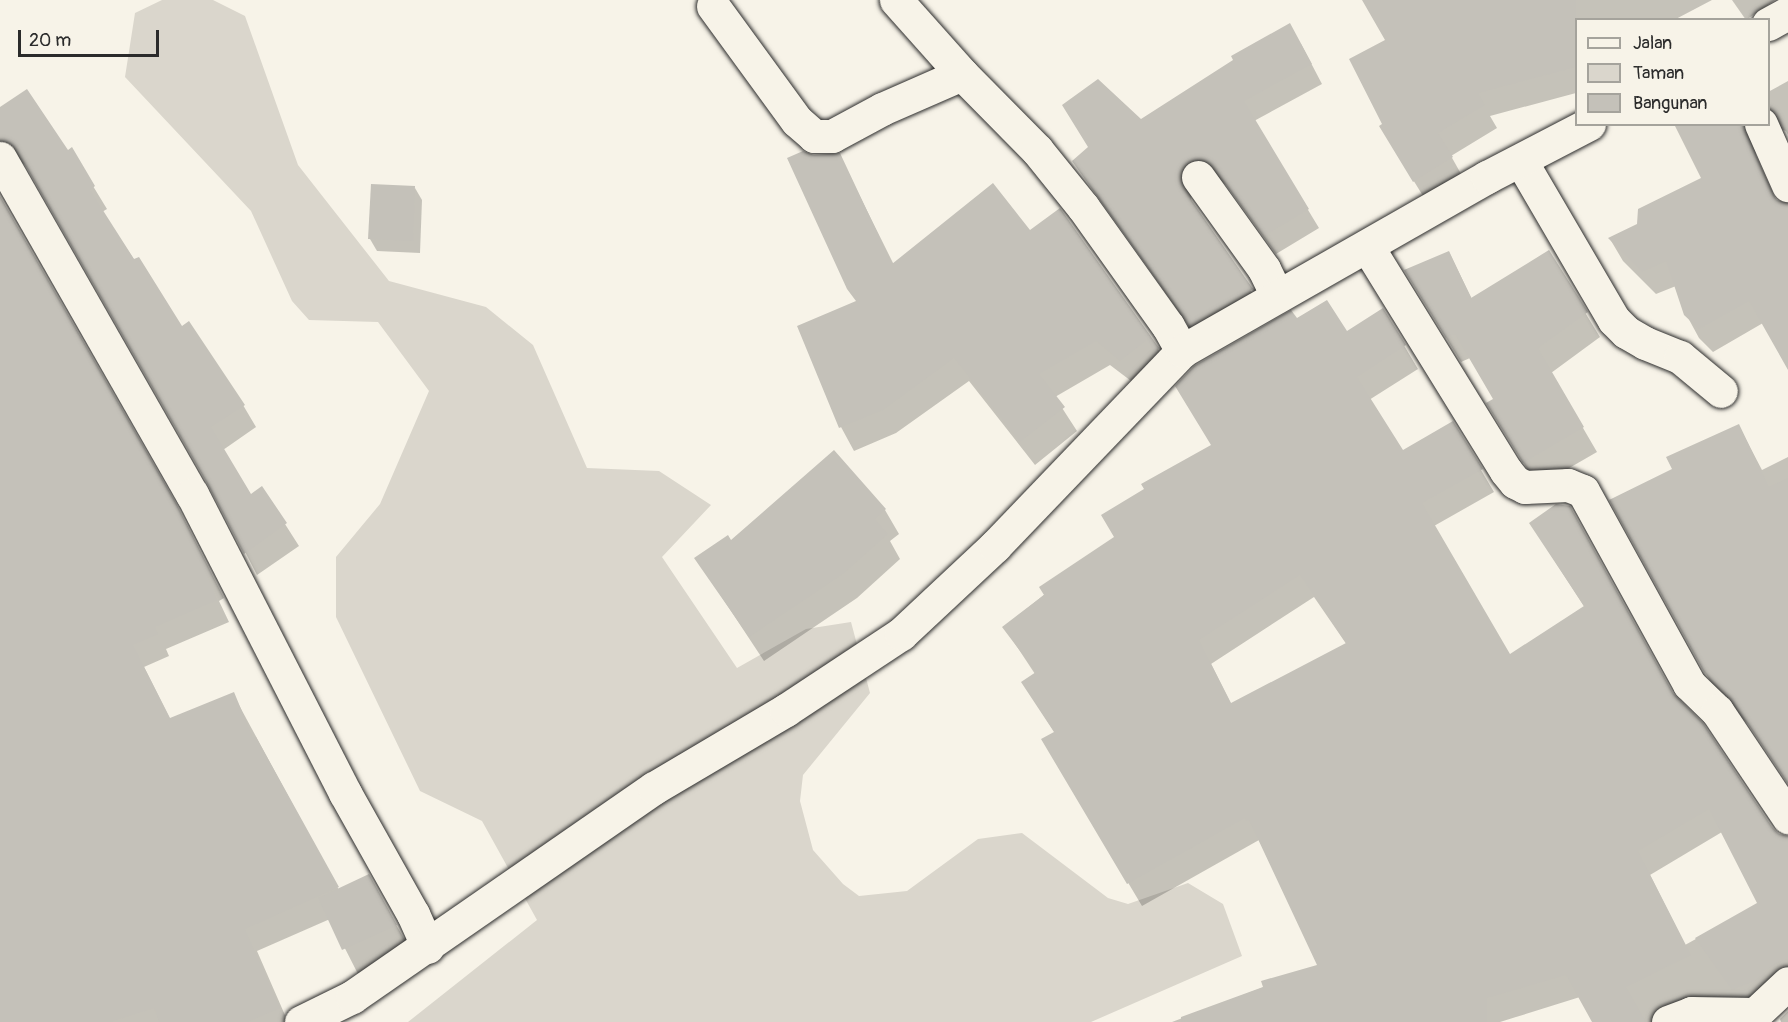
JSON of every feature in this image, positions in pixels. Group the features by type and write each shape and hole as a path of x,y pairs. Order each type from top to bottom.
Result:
{"street":[{"path":"896,0 962,74 1037,150 1083,207 1168,326 1182,351"},
{"path":"713,6 797,121 814,136 832,136 882,109 962,74"},
{"path":"1770,23 1788,13"},
{"path":"301,1022 352,997 428,947 480,907 654,788 786,710 901,634 995,546 1182,351 1487,177 1585,126"},
{"path":"1762,126 1788,185"},
{"path":"0,158 192,494 345,793 413,914 428,947"},
{"path":"1521,161 1614,320 1626,332 1644,343 1680,357 1721,391"},
{"path":"1198,177 1264,269 1277,296"},
{"path":"1367,246 1515,482 1525,487 1568,485 1583,491 1689,684 1717,711 1788,817"},
{"path":"1668,1022 1691,1013 1753,1018 1788,983"}],"green space":[{"path":"162,0 213,0 245,16 298,165 389,281 486,307 533,345 587,468 659,471 711,505 662,557 737,668 806,629 851,622 870,693 803,775 800,801 813,850 843,884 859,896 907,891 978,839 1022,833 1108,898 1128,904 1188,883 1223,904 1242,956 1091,1022 408,1022 537,920 482,821 420,791 336,617 336,557 380,504 429,391 378,322 309,320 292,301 251,211 125,77 135,13"}],"building":[{"path":"1362,0 1576,0 1575,67 1478,93 1485,105 1438,133 1453,157 1413,182 1379,126 1382,124 1349,59 1385,40"},
{"path":"1290,23 1312,64 1244,101 1309,209 1264,236 1213,166 1206,160 1197,158 1187,162 1181,169 1179,178 1183,188 1253,289 1189,325 1072,161 1088,147 1062,105 1098,79 1141,119 1233,60 1231,56"},
{"path":"27,89 68,150 72,147 95,186 90,190 134,259 139,257 182,326 189,321 245,405 211,427 251,494 262,486 287,523 244,554 208,485 16,149 9,142 0,139 0,107"},
{"path":"1675,126 1744,126 1771,193 1777,200 1788,203 1788,370 1749,301 1699,329 1684,315 1666,261 1642,272 1608,238 1637,224 1638,209 1701,178"},
{"path":"803,151 814,155 840,153 892,264 993,183 1030,230 1060,208 1159,348 1155,353 1147,340 1120,361 1096,341 1039,374 1065,407 1020,442 954,358 883,410 839,428 797,326 856,301 847,289 787,158"},
{"path":"371,184 415,186 413,241 368,239"},
{"path":"0,196 176,503 212,575 208,578 217,600 155,627 158,634 133,645 170,718 234,692 253,738 256,737 339,887 245,929 280,1008 248,1022 159,1022 154,1008 110,1022 0,1022"},
{"path":"1549,250 1588,312 1538,348 1584,427 1523,463 1486,403 1493,399 1455,334 1446,338 1404,270 1449,251 1471,298"},
{"path":"1327,300 1347,331 1383,308 1406,345 1357,377 1403,450 1453,421 1483,469 1422,503 1510,654 1584,606 1529,523 1556,504 1570,506 1673,693 1703,723 1772,827 1779,834 1788,836 1788,963 1786,959 1763,971 1766,976 1732,990 1695,938 1757,903 1709,809 1638,851 1691,955 1626,987 1646,1022 1592,1022 1566,975 1487,998 1487,1022 1181,1022 1181,1017 1263,987 1261,981 1317,965 1249,820 1246,821 1245,818 1127,884 1041,739 1054,732 1021,682 1036,672 1002,627 1044,595 1039,587 1114,537 1101,515 1144,489 1141,484 1211,445 1175,386 1194,366 1291,310 1297,318","holes":["1300,575 1346,643 1231,703 1199,640"]},
{"path":"1739,424 1769,487 1788,478 1788,783 1732,700 1704,672 1609,500 1672,469 1666,457"},
{"path":"834,450 886,509 875,519 888,534 843,574 749,637 694,558 728,535 731,540"},
{"path":"369,874 397,925 342,950 318,898"}]}
